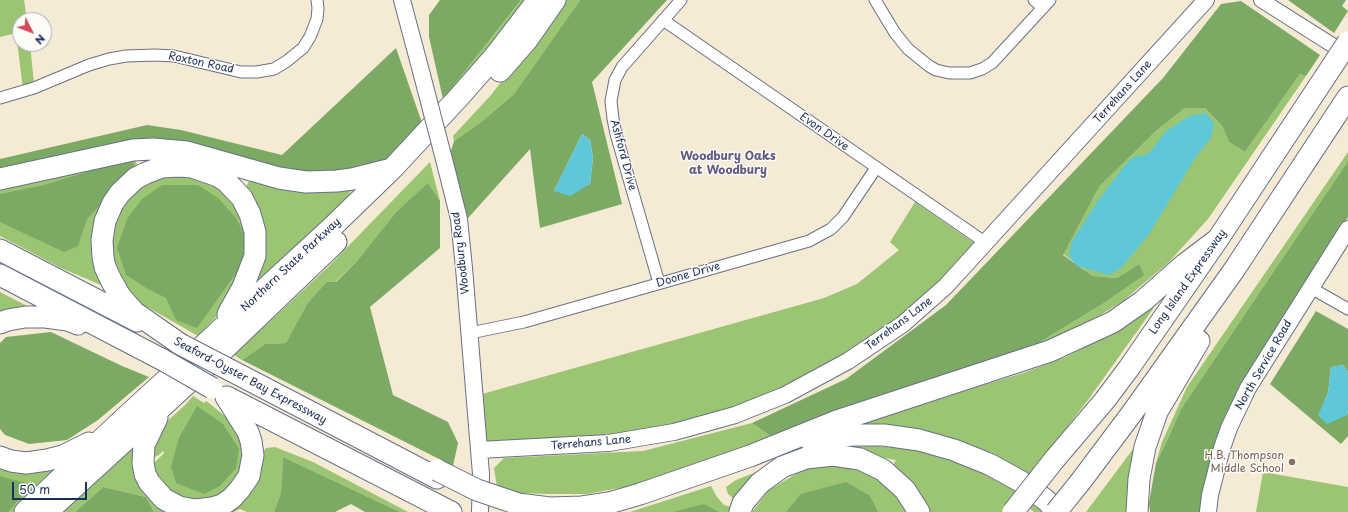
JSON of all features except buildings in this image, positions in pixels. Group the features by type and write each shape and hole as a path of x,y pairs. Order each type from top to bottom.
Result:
{"highway":[{"name":"Northern State Parkway","path":"25,512 219,330 329,230 392,169 464,91 499,50 538,0"},
{"name":"Northern State Parkway","path":"47,512 131,436 168,399 292,285 442,137 527,40 555,0"},
{"name":"Long Island Expressway","path":"1013,512 1054,460 1105,400 1218,239 1348,42"},
{"path":"750,456 790,444 824,437 884,435 919,440 954,450 989,464 1020,481 1046,501 1057,512 1179,348 1295,179 1348,97"},
{"path":"0,179 127,151 153,149 187,152 279,178 306,182 337,182 392,169"},
{"path":"180,344 134,312 120,296 111,280 103,256 102,233 105,221 113,203 120,193 136,178 162,167 192,167 218,176 227,182 242,198 250,214 255,232 255,256 244,287 219,330"},
{"path":"1136,512 1139,479 1145,447 1158,412 1295,179"},
{"path":"750,456 837,421 1050,351 1113,322 1143,301 1185,264 1218,239"},
{"name":"Seaford-Oyster Bay Expressway","path":"0,250 331,423 437,474 477,490 509,508 582,507 609,503 640,494 750,456"},
{"name":"Seaford-Oyster Bay Expressway","path":"0,276 164,360 219,392 451,512"},
{"path":"0,323 25,317 44,317 68,320 164,360"},
{"path":"168,399 144,445 143,463 145,474 156,491 164,499 179,507 195,510 212,508 222,505 232,498 240,489 249,476 253,455 251,441 241,420 219,392"},
{"path":"0,457 26,463 63,456 100,437 118,424"},
{"path":"740,512 743,503 760,483 782,467 806,458 833,455 860,459 883,470 905,490 919,512"}],"main road":[{"name":"Woodbury Road","path":"402,0 459,219 481,474 480,512"},
{"name":"Terrehans Lane","path":"479,450 609,443 656,436 734,415 785,395 848,361 903,324 946,286 1206,0"},
{"name":"North Service Road","path":"1208,512 1210,495 1220,455 1229,428 1251,382 1348,230"}],"street":[{"name":"Roxton Road","path":"0,98 34,88 89,65 126,56 156,54 174,56 241,72 257,72 274,69 288,62 303,48 310,37 317,19 317,0"},
{"name":"Ashford Drive","path":"660,283 616,134 612,119 611,101 615,80 622,66 681,0"},
{"path":"875,0 895,33 908,49 936,70 954,73 970,72 982,69 992,63 1047,4 1034,0"},
{"path":"1261,0 1348,55"},
{"name":"Evon Drive","path":"663,20 986,243"},
{"name":"Doone Drive","path":"470,333 524,322 818,237 831,229 843,217 876,168"},
{"path":"1311,288 1348,309"}],"green space":[{"path":"0,0 24,0 26,12 12,12 12,34 0,37"},
{"path":"440,0 521,0 443,99 429,37 429,15"},
{"path":"521,0 530,0 507,32 443,99"},
{"path":"564,0 580,0 514,94 481,122 454,141 453,136 491,95"},
{"path":"580,0 667,0 592,82 622,204 540,228 530,149 460,227 446,167 454,141 481,122 514,94","holes":["582,134 590,140 593,158 590,184 554,191"]},
{"path":"1288,0 1346,0 1342,6 1348,11 1334,33"},
{"path":"1241,1 1320,55 1306,76 1300,74 1245,152 1229,142 1222,126 1205,108 1185,108 1156,131 1099,187 1063,255 1093,276 1117,278 1139,264 1144,275 1099,306 1019,355 772,437 752,423 846,379 946,305 1163,78 1221,4"},
{"path":"396,48 423,129 390,157 359,171 319,177 176,143 0,170 0,159 147,125 181,130 282,155"},
{"path":"18,52 31,52 34,84 23,89"},
{"path":"1300,74 1306,76 1208,219 1169,262 1123,301 1063,338 1019,355 1099,306 1139,264 1117,278 1093,276 1063,254 1099,187 1156,131 1185,108 1205,108 1222,126 1229,142 1245,152"},
{"path":"1348,152 1348,161 1181,409 1156,463 1162,442 1187,387"},
{"path":"135,156 138,171 116,188 108,288 61,268 0,236 0,188"},
{"path":"132,158 134,166 126,178 87,219 78,246 64,252 0,222 0,194 44,185"},
{"path":"1348,161 1348,217 1248,372 1218,439 1200,512 1150,512 1149,503 1156,463 1181,409"},
{"path":"430,162 440,201 428,184 396,212 357,261 335,282 292,333 286,343 265,344 242,360 234,355 328,267"},
{"path":"181,174 212,183 235,203 245,222 249,245 239,279 219,314 198,336 142,304 122,283 110,254 113,227 125,202 147,182"},
{"path":"251,177 357,184 333,215 238,304 257,273 244,191"},
{"path":"428,183 440,201 440,248 370,307 393,395 448,422 458,443 453,466 242,360 265,344 286,343 308,303 327,282 336,282 357,261 396,212"},
{"path":"162,185 198,185 218,198 236,218 246,238 244,262 197,328 176,320 166,298 126,275 117,248 127,219 142,199"},
{"path":"915,202 977,245 900,321 779,394 665,429 479,450 475,396 824,298 857,284 899,250 890,242"},
{"path":"0,292 33,309 0,319"},
{"path":"1156,301 1153,309 1088,400 1030,475 993,453 927,432 847,426 1023,373 1066,357 1108,335"},
{"path":"1316,311 1348,329 1348,372 1343,365 1331,367 1328,393 1324,402 1347,415 1348,411 1348,436 1341,444 1270,384"},
{"path":"51,332 122,366 149,377 98,420 67,440 29,444 5,435 0,429 0,343 6,337"},
{"path":"193,396 204,403 206,401 209,403 232,422 244,439 245,460 241,476 222,495 203,502 186,501 168,490 157,476 153,464 164,453 163,451 151,459 154,444 163,425"},
{"path":"197,406 223,424 239,449 236,468 220,486 204,494 176,483 171,467 179,438"},
{"path":"752,423 772,437 630,486 587,494 522,493 497,487 494,468 504,458 643,451"},
{"path":"1148,429 1133,512 1086,512"},
{"path":"139,444 171,512 154,512 146,497 103,487 75,512 59,512 127,448"},
{"path":"875,446 912,449 936,453 970,463 1011,485 1049,512 1034,512 1014,496 1002,512 927,512 891,468 896,460 843,451 834,447"},
{"path":"275,447 313,462 408,512 400,512 283,457 281,492 274,512 247,512 240,509 234,512 219,512 266,448"},
{"path":"283,457 400,512 365,512 351,504 335,512 274,512 281,492"},
{"path":"0,464 50,465 52,471 15,512 0,512"},
{"path":"830,464 863,470 890,485 913,512 752,512 769,490 801,471"},
{"path":"764,469 734,499 728,494 726,487 736,480"},
{"path":"1263,472 1348,487 1348,512 1256,512"},
{"path":"0,476 29,484 21,497 8,512 0,512"},
{"path":"846,482 870,496 878,512 786,512 801,494"},
{"path":"711,486 717,497 724,505 738,509 736,512 630,512"},
{"path":"103,487 146,497 154,512 75,512"},
{"path":"704,504 719,512 673,512"}],"water":[{"path":"1206,113 1214,123 1211,138 1197,155 1149,234 1122,267 1109,275 1077,266 1069,256 1071,243 1099,199 1126,164 1135,156 1143,156 1150,152 1166,131 1189,116"},
{"path":"582,134 590,140 593,158 590,184 570,196 554,191"},
{"path":"1343,365 1348,372 1347,415 1327,424 1318,415 1328,393 1331,367"}],"place":[{"name":"H.B. Thompson Middle School","path":"1292,462"}],"district":[{"name":"Woodbury Oaks at Woodbury","path":"728,164"}]}
